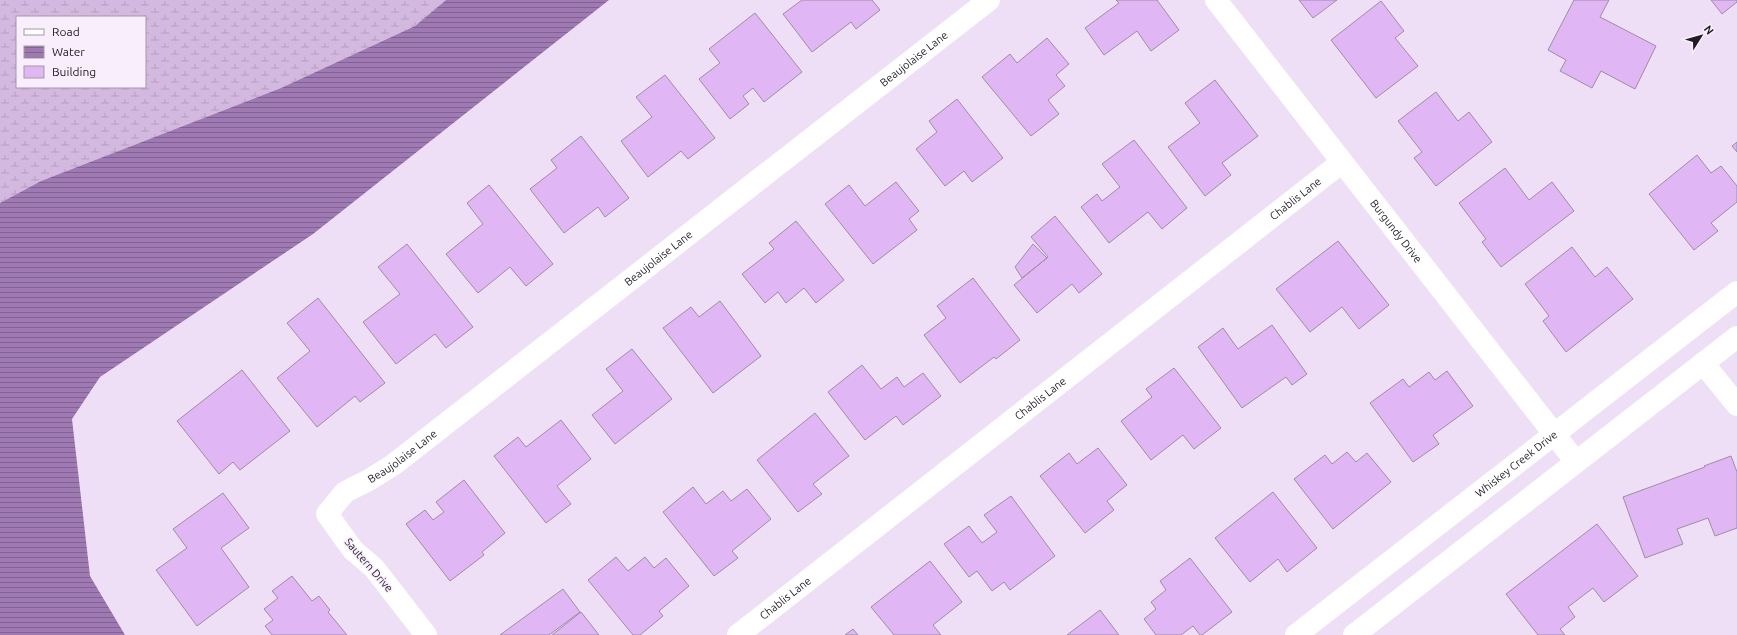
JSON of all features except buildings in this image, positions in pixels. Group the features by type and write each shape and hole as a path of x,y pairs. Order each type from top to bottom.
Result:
{"street":[{"name":"Beaujolaise Lane","path":"327,514 345,492 393,465 990,0"},
{"name":"Burgundy Drive","path":"1216,0 1576,462"},
{"name":"Chablis Lane","path":"738,635 1342,162"},
{"name":"Whiskey Creek Drive","path":"1296,635 1737,292"},
{"path":"1354,635 1737,337"},
{"path":"1703,363 1737,405"},
{"name":"Sautern Drive","path":"327,514 353,550 374,568 426,635"}],"green space":[{"path":"0,0 446,0 415,26 281,88 41,181 0,203"}],"water":[{"path":"446,0 609,0 313,234 100,377 72,419 90,576 125,635 0,635 0,203 41,181 281,88 415,26"}]}
